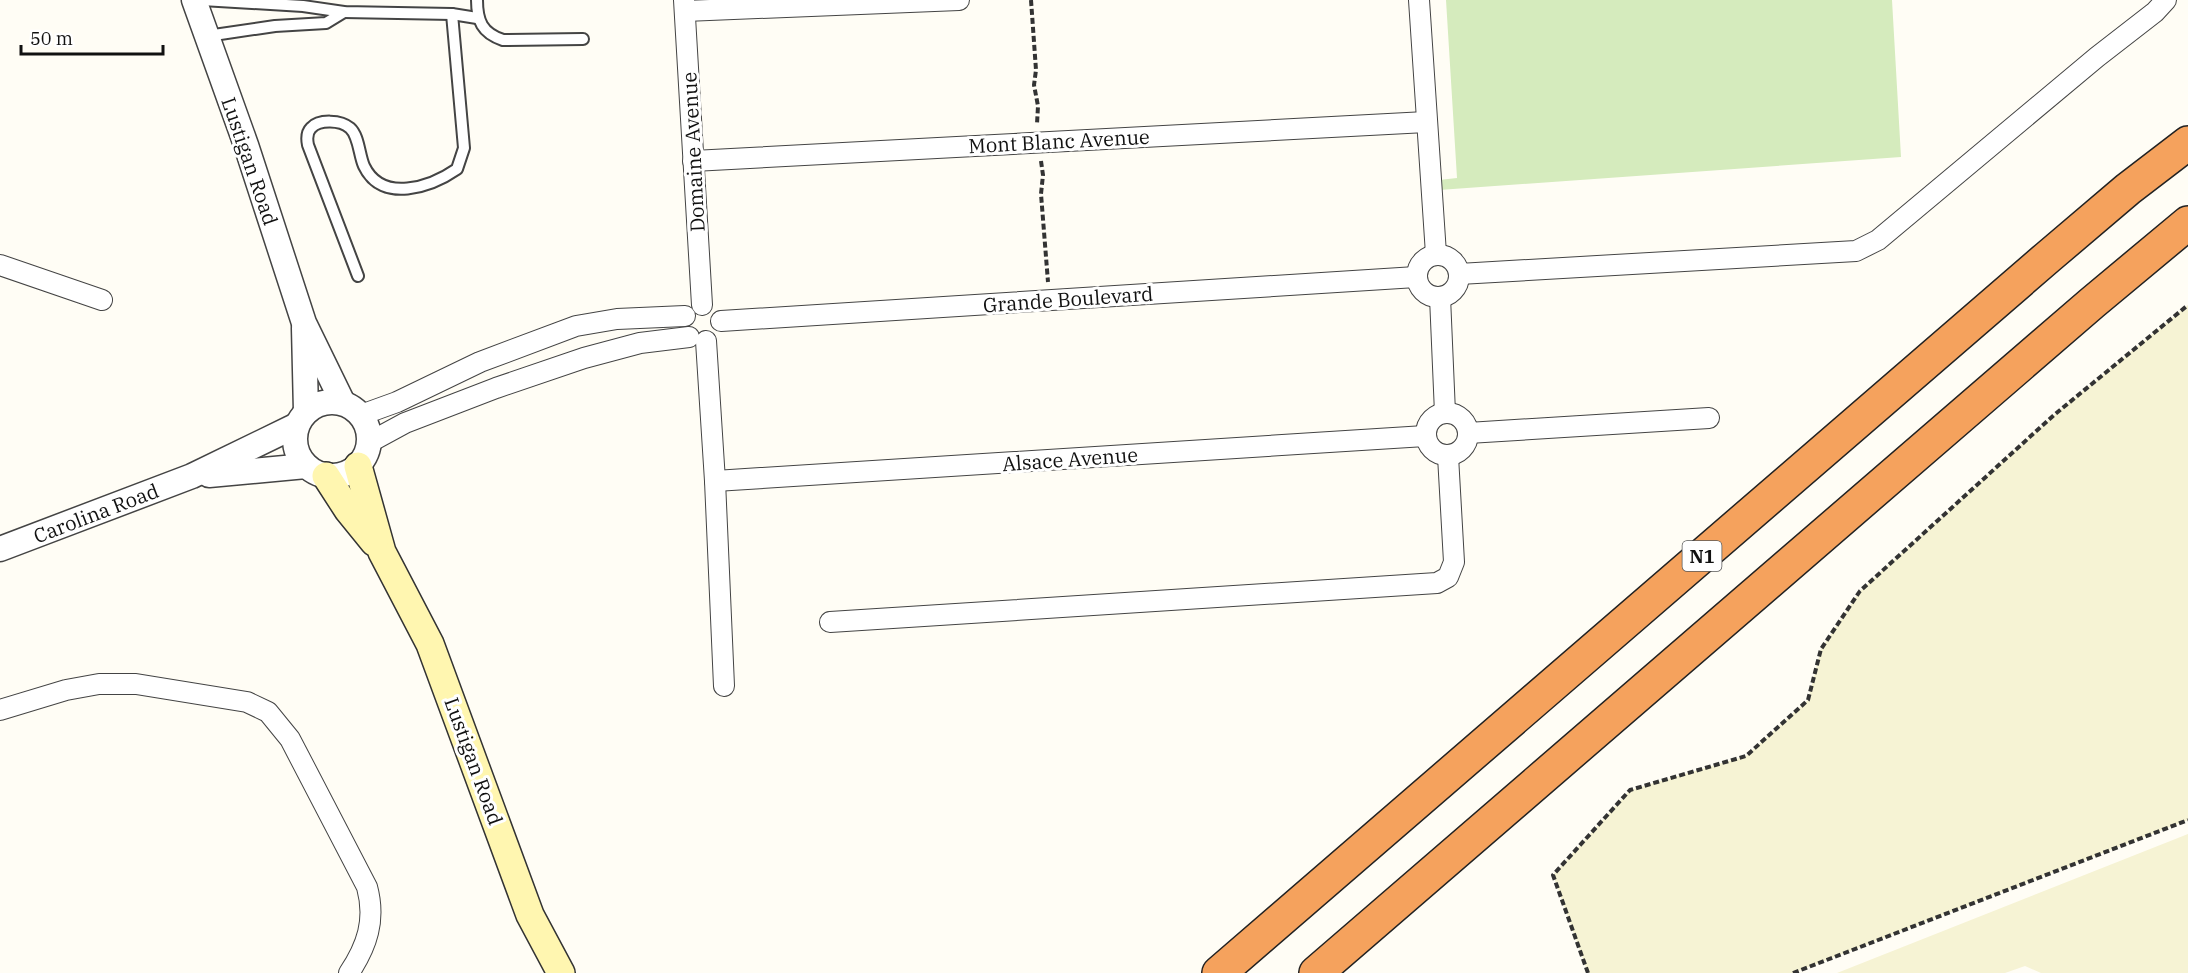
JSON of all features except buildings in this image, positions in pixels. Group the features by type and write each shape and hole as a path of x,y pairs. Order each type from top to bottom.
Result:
{"highway":[{"name":"N1","path":"1219,973 2039,264 2128,189 2188,143"},
{"path":"1316,973 2092,303 2188,223"}],"main road":[{"name":"Lustigan Road","path":"358,466 382,552"},
{"name":"Lustigan Road","path":"316,471 382,552 430,644 530,915 561,973"}],"street":[{"name":"Lustigan Road","path":"194,0 246,144 304,323 352,409"},
{"path":"684,6 959,0"},
{"path":"1419,0 1436,254"},
{"path":"1460,274 1856,252 1878,240 2097,57 2155,12 2166,0"},
{"name":"Domaine Avenue","path":"684,6 702,305"},
{"name":"Mont Blanc Avenue","path":"693,161 1426,122"},
{"path":"1436,254 1447,256 1455,264 1460,274 1457,285 1450,294 1440,297 1429,295 1420,288 1416,278 1418,266 1425,258 1436,254"},
{"path":"0,265 102,300"},
{"name":"Grande Boulevard","path":"720,321 1416,278"},
{"path":"1440,297 1445,413"},
{"path":"370,442 405,423 591,356 640,343 698,339 714,337 719,330 720,321 716,310 702,305 695,306 685,316 684,327 698,339 715,481 724,686"},
{"path":"352,409 369,432 370,442 366,455 349,473 338,476 316,471 299,457 295,446 295,435 302,418 314,406 323,403 352,409 397,402 480,362 583,325 617,319 685,316"},
{"name":"Lustigan Road","path":"302,418 304,323"},
{"path":"583,325 591,356"},
{"path":"525,344 536,374"},
{"path":"1445,413 1456,415 1464,422 1468,433 1466,444 1459,452 1448,456 1437,454 1429,446 1425,436 1427,425 1434,416 1445,413"},
{"name":"Carolina Road","path":"0,549 192,476 302,418"},
{"path":"1468,433 1709,418"},
{"name":"Alsace Avenue","path":"715,481 1425,436"},
{"path":"830,622 1437,583 1448,578 1454,562 1448,456"},
{"name":"Carolina Road","path":"192,476 316,471"},
{"path":"0,710 66,690 99,684 136,684 247,702 268,712 290,739 367,887 372,903 369,936 349,973"}],"lane":[{"path":"202,0 303,6 344,12 452,14 477,18"},
{"path":"344,0 344,12"},
{"path":"477,0 477,18 491,36 503,40 583,39"},
{"path":"206,36 275,26 326,23 344,12"},
{"path":"358,276 308,146 307,137 310,128 319,123 334,121 345,124 352,129 370,176 385,186 398,190 425,185 446,177 458,169 464,148 452,14"}],"path":[{"path":"1588,973 1553,875 1630,790 1746,756 1809,700 1821,649 1860,591 2054,416 2188,305"},
{"path":"1793,973 2188,820"}],"shaded area":[{"path":"2188,305 2188,820 1793,973 1588,973 1553,875 1630,790 1746,756 1808,700 1821,649 1860,591 2054,415"},
{"path":"2188,834 2188,973 2041,973 2025,966 2005,973 1837,973"}],"green space":[{"path":"1446,0 1892,0 1901,157 1439,190 1439,180 1457,178"}]}
